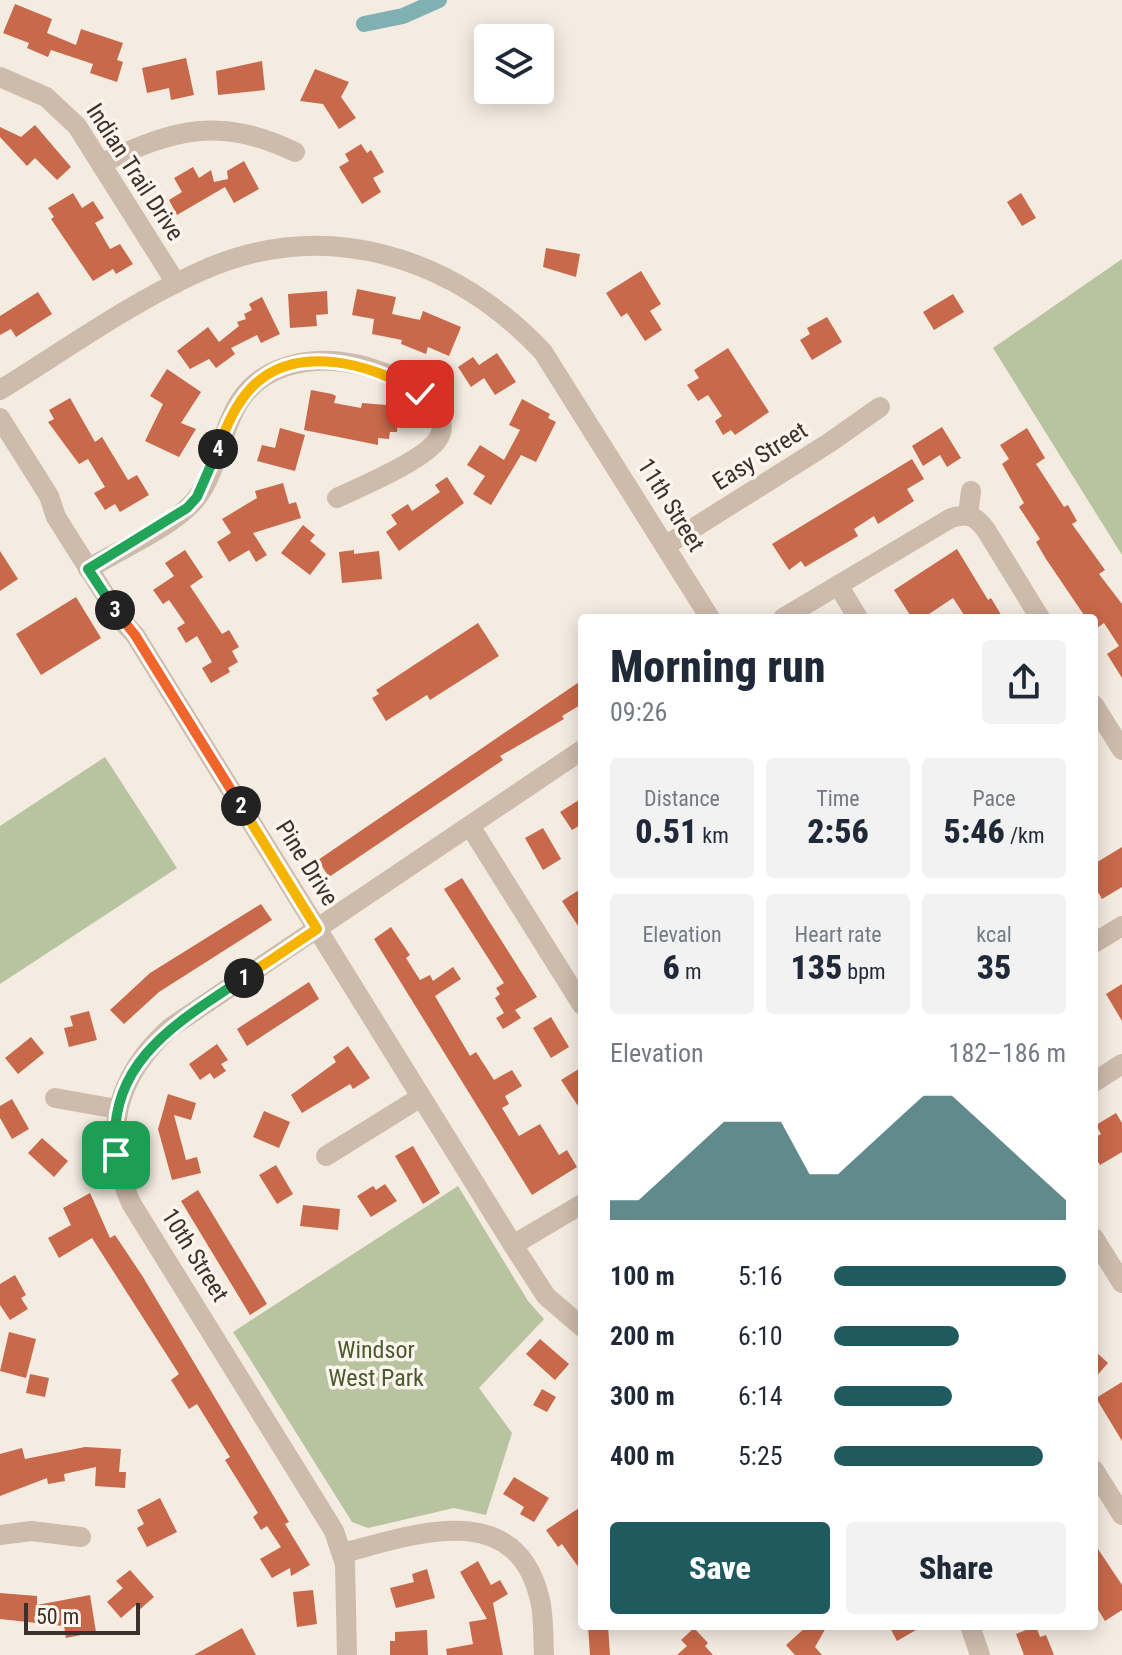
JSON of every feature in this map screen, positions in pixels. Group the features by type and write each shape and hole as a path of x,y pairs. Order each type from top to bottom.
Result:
{"street":[{"name":"Indian Trail Drive","path":"0,77 35,92 62,110 77,126 176,283"},
{"path":"102,163 153,139 192,130 239,131 295,152"},
{"name":"11th Street","path":"0,390 176,283 239,257 299,247 355,249 420,264 476,293 521,329 556,370 708,614"},
{"path":"88,569 187,508 206,481 243,397 264,377 282,369 321,361 366,368 404,383 439,414 441,431 437,442 386,476 337,498"},
{"name":"Easy Street","path":"665,546 829,443 880,407"},
{"name":"Pine Drive","path":"0,418 88,569 121,620 135,635 513,1245 546,1296 578,1324"},
{"path":"968,515 971,491"},
{"path":"790,614 951,518 968,515 977,518 986,530 1038,614"},
{"path":"838,585 856,614"},
{"path":"1098,711 1122,750"},
{"name":"10th Street","path":"347,1655 343,1553 324,1512 131,1203 116,1155 114,1135 117,1109 134,1069 157,1039 578,753"},
{"path":"470,826 574,973"},
{"path":"1098,941 1122,926"},
{"path":"1098,1079 1122,1064"},
{"path":"326,1156 421,1097"},
{"path":"55,1098 117,1109"},
{"path":"513,1245 578,1206"},
{"path":"1098,1244 1122,1283"},
{"path":"1098,1476 1122,1515"},
{"path":"343,1553 445,1529 470,1530 491,1537 517,1555 534,1581 541,1605 544,1655"},
{"path":"0,1535 31,1531 81,1537"},
{"path":"971,1630 980,1655"}],"green space":[{"path":"1122,259 1122,555 993,348"},
{"path":"105,757 177,868 0,984 0,826"},
{"name":"Windsor West Park","path":"458,1186 528,1301 544,1319 479,1388 512,1433 486,1515 454,1508 368,1528 352,1522 233,1332"}],"building":[{"path":"15,4 52,19 47,33 76,45 81,29 123,43 117,60 123,62 117,82 90,73 93,64 51,50 48,57 27,48 29,43 3,33"},
{"path":"186,58 194,95 171,100 169,88 147,93 142,68"},
{"path":"262,61 265,90 218,95 216,71"},
{"path":"315,69 349,82 341,97 356,118 339,129 323,104 300,101"},
{"path":"35,125 71,167 57,180 35,158 27,166 0,137 0,127 21,137"},
{"path":"361,144 367,153 371,150 384,172 373,178 381,192 362,204 339,167 349,161 345,154"},
{"path":"244,161 259,189 234,203 225,187 177,215 169,200 182,192 174,178 193,167 199,178 211,170 214,182 228,179 227,171"},
{"path":"73,193 82,208 93,201 104,218 95,223 110,249 120,244 133,264 116,274 113,269 93,281 51,219 54,217 48,208"},
{"path":"1021,193 1036,218 1022,226 1007,202"},
{"path":"546,248 580,254 576,277 543,267"},
{"path":"641,271 661,304 650,311 662,330 645,341 627,313 621,317 606,293"},
{"path":"357,289 396,297 392,314 420,320 423,311 461,327 449,356 428,347 426,354 401,344 402,340 372,334 374,319 352,315"},
{"path":"327,291 328,314 316,315 317,326 290,328 288,294"},
{"path":"38,292 52,314 16,337 11,329 0,335 0,316"},
{"path":"953,294 964,312 934,330 923,312"},
{"path":"262,297 280,334 261,343 257,335 231,348 235,354 216,368 209,359 190,369 177,351 208,327 219,342 239,326 237,322 246,319 244,314 252,310 249,304"},
{"path":"827,317 842,342 812,360 800,340 810,334 807,328"},
{"path":"728,348 769,412 735,435 731,430 723,435 715,421 722,416 708,395 698,401 687,385 699,378 694,370"},
{"path":"497,353 516,382 495,395 484,378 471,387 458,367 473,357 479,365"},
{"path":"167,369 201,392 181,423 196,429 179,457 145,441 163,404 150,396"},
{"path":"311,390 336,396 334,403 361,408 362,403 399,406 397,432 390,432 389,439 378,438 378,445 304,430"},
{"path":"70,398 95,442 102,437 128,480 137,475 149,495 120,512 115,504 105,510 94,493 105,487 88,459 79,464 48,422 54,419 49,410"},
{"path":"522,399 550,414 548,418 556,422 536,462 521,455 491,505 473,494 485,476 467,465 480,445 504,460 520,430 509,425"},
{"path":"942,427 961,458 947,467 940,455 923,466 912,446"},
{"path":"280,428 305,435 295,471 257,461 262,445 275,448"},
{"path":"1027,428 1045,458 1036,464 1064,507 1068,505 1077,521 1072,524 1105,570 1099,574 1122,604 1122,678 1107,654 1119,646 1104,623 1098,627 1098,614 1083,614 1036,542 1040,539 1019,507 1024,503 1002,464 1009,459 1000,445"},
{"path":"912,459 924,479 907,489 914,501 878,524 874,516 854,529 858,536 805,567 801,561 789,570 772,544"},
{"path":"447,477 464,503 399,551 386,532 397,524 391,515 408,504 412,511 440,492 435,485"},
{"path":"283,483 289,504 296,502 301,518 253,533 267,555 256,562 249,550 229,562 217,542 231,533 222,519 257,498 255,491"},
{"path":"303,525 315,535 310,541 326,554 310,575 281,553"},
{"path":"957,549 988,600 991,598 1001,614 963,614 953,598 929,614 909,614 894,590"},
{"path":"185,550 203,577 190,586 222,634 229,630 239,647 232,651 238,662 228,668 230,672 211,683 202,668 212,662 197,636 186,643 177,628 185,623 169,600 163,604 153,590 174,576 165,563"},
{"path":"354,550 354,554 379,551 382,579 342,583 339,552"},
{"path":"0,551 18,579 0,591"},
{"path":"76,597 101,638 41,675 16,634"},
{"path":"478,623 499,656 430,700 427,695 386,721 372,698 379,694 376,690"},
{"path":"578,683 578,706 562,716 564,719 500,756 503,760 329,877 318,860"},
{"path":"578,801 578,826 572,830 560,812"},
{"path":"543,828 561,859 543,870 525,838"},
{"path":"1122,847 1122,887 1102,899 1098,892 1098,862"},
{"path":"462,878 537,997 515,1010 521,1018 503,1029 496,1018 504,1013 495,998 500,994 496,988 504,983 444,889"},
{"path":"578,891 578,926 562,901"},
{"path":"261,904 272,920 159,992 124,1024 110,1010 150,973"},
{"path":"391,927 410,955 406,958 420,980 430,975 433,981 453,967 461,979 435,996 470,1056 476,1052 494,1080 512,1070 522,1086 505,1096 509,1104 502,1108 519,1136 540,1124 559,1155 567,1150 577,1167 532,1195 374,939"},
{"path":"309,982 319,999 247,1046 237,1029"},
{"path":"1122,984 1122,1021 1106,994"},
{"path":"89,1011 97,1040 69,1047 64,1028 73,1026 70,1016"},
{"path":"551,1017 569,1047 551,1058 533,1028"},
{"path":"31,1037 44,1053 18,1074 5,1058"},
{"path":"217,1044 228,1060 221,1064 226,1071 214,1079 210,1073 200,1080 189,1064"},
{"path":"348,1046 370,1078 353,1089 350,1084 302,1113 291,1095 336,1062 333,1057"},
{"path":"578,1069 578,1106 561,1080"},
{"path":"168,1094 196,1103 191,1120 174,1115 186,1160 197,1157 201,1173 172,1180 158,1129"},
{"path":"12,1099 29,1129 12,1139 0,1118 0,1106"},
{"path":"264,1111 290,1122 279,1148 253,1137"},
{"path":"1116,1113 1122,1123 1122,1152 1100,1165 1098,1136 1101,1134 1098,1124"},
{"path":"42,1138 68,1161 54,1177 28,1153"},
{"path":"413,1146 440,1193 423,1204 395,1156"},
{"path":"276,1165 293,1194 277,1204 259,1175"},
{"path":"385,1184 397,1201 371,1217 357,1196 373,1186 376,1190"},
{"path":"198,1190 267,1304 250,1315 181,1201"},
{"path":"90,1193 110,1238 115,1235 143,1277 289,1522 285,1524 310,1565 291,1576 290,1568 272,1578 260,1559 281,1547 267,1526 261,1530 253,1517 258,1513 225,1460 230,1457 197,1404 189,1409 171,1380 179,1374 92,1238 59,1258 48,1238 71,1225 63,1208"},
{"path":"303,1205 340,1209 338,1230 300,1226"},
{"path":"15,1275 26,1295 21,1298 28,1309 10,1320 0,1305 0,1284"},
{"path":"9,1332 36,1339 26,1378 0,1371"},
{"path":"540,1339 569,1364 555,1380 526,1354"},
{"path":"1098,1354 1108,1363 1098,1374"},
{"path":"30,1374 49,1378 45,1397 26,1393"},
{"path":"1122,1382 1122,1441 1098,1401 1098,1397"},
{"path":"542,1389 556,1397 547,1412 533,1405"},
{"path":"85,1447 121,1449 119,1472 126,1472 125,1488 95,1486 96,1467 64,1474 65,1481 48,1484 47,1478 0,1496 0,1454 22,1448 25,1459"},
{"path":"514,1477 549,1498 534,1522 520,1514 524,1507 503,1494"},
{"path":"160,1498 177,1532 147,1547 137,1528 144,1524 137,1510"},
{"path":"578,1509 578,1566 562,1544 558,1547 546,1530"},
{"path":"1098,1549 1122,1585 1122,1610 1105,1621 1098,1610"},
{"path":"478,1561 491,1585 500,1580 508,1594 493,1603 503,1655 447,1655 446,1649 473,1644 469,1622 487,1619 460,1572"},
{"path":"427,1569 435,1598 396,1608 390,1588 414,1582 412,1574"},
{"path":"130,1570 154,1597 139,1610 136,1605 121,1618 107,1602 123,1588 116,1581"},
{"path":"313,1590 317,1624 297,1627 293,1592"},
{"path":"0,1593 37,1596 37,1605 90,1595 96,1632 66,1638 64,1626 0,1619"},
{"path":"242,1628 256,1655 194,1655"},
{"path":"427,1630 428,1655 390,1655 390,1641 395,1641 395,1632"},
{"path":"588,1630 608,1630 610,1655 590,1655"},
{"path":"696,1630 708,1643 705,1646 713,1655 677,1655 687,1646 681,1640"},
{"path":"803,1630 825,1630 815,1647 822,1655 795,1655 786,1645"},
{"path":"891,1630 916,1630 897,1641"},
{"path":"1037,1630 1040,1637 1046,1635 1054,1655 1024,1655 1016,1634"}],"waterway":[{"path":"364,24 403,16 439,0"}],"route":[{"path":"116,1155 114,1135 117,1109 134,1069 157,1039 317,929 135,635 121,620 88,569 187,508 206,481 234,411 253,385 264,377 309,362 344,363 387,375 420,394"}]}
